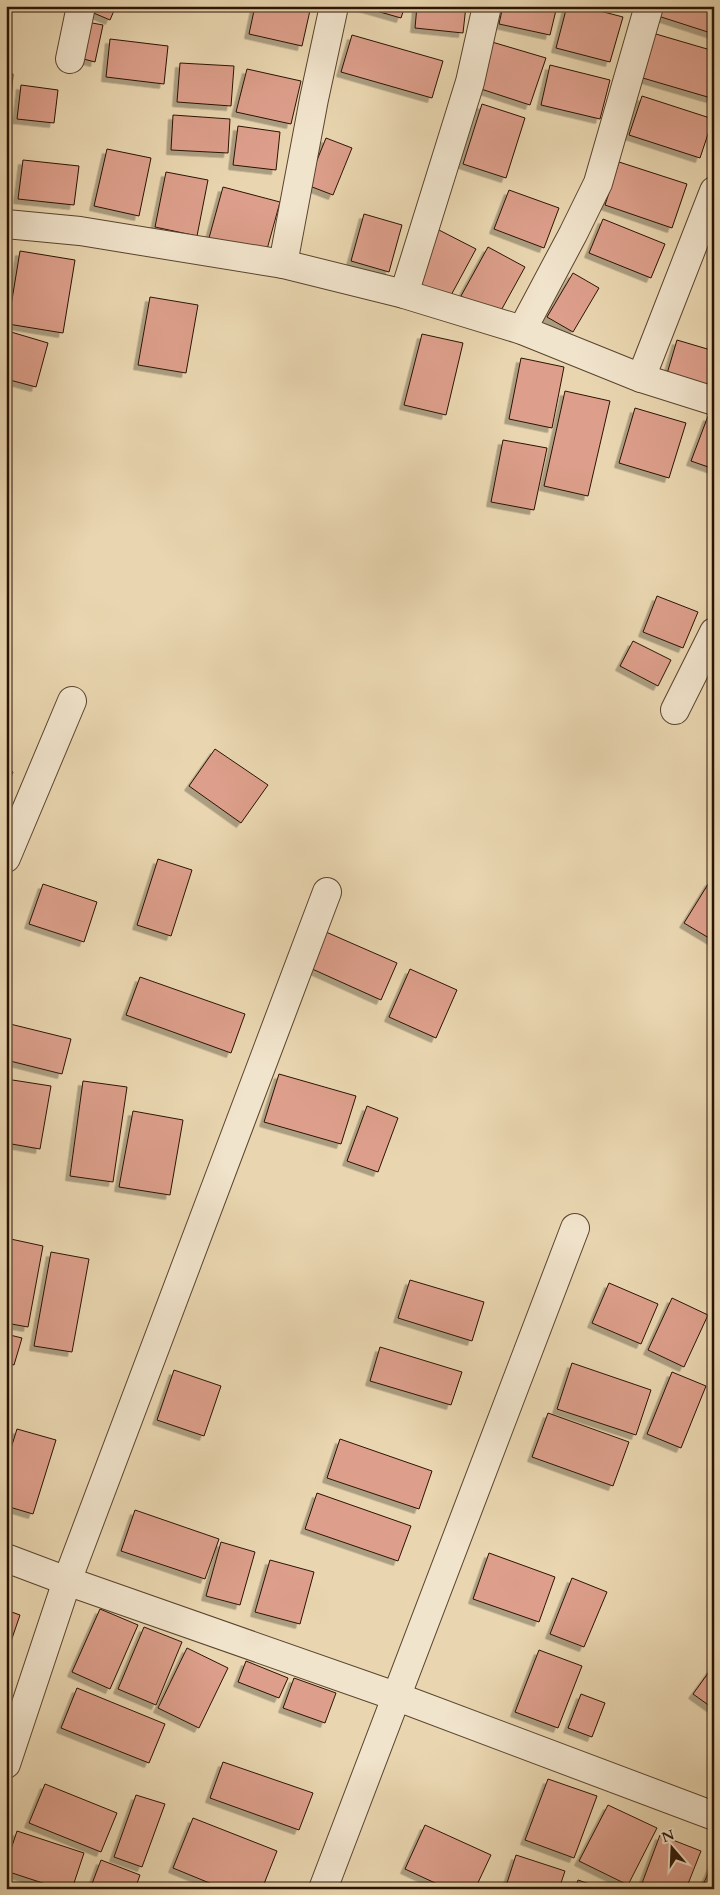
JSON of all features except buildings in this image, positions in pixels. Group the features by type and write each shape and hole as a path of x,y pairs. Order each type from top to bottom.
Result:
{"street":[{"path":"70,59 81,6"},
{"path":"283,264 314,98 334,6"},
{"path":"404,294 470,82 487,6"},
{"path":"522,330 573,234 598,182 649,6"},
{"path":"641,378 714,191"},
{"path":"6,224 80,231 283,264 404,294 522,330 641,378 714,402"},
{"path":"675,710 714,632"},
{"path":"6,858 72,701"},
{"path":"6,1764 67,1581 327,892"},
{"path":"323,1889 575,1228"},
{"path":"6,1558 395,1696 714,1816"}]}
